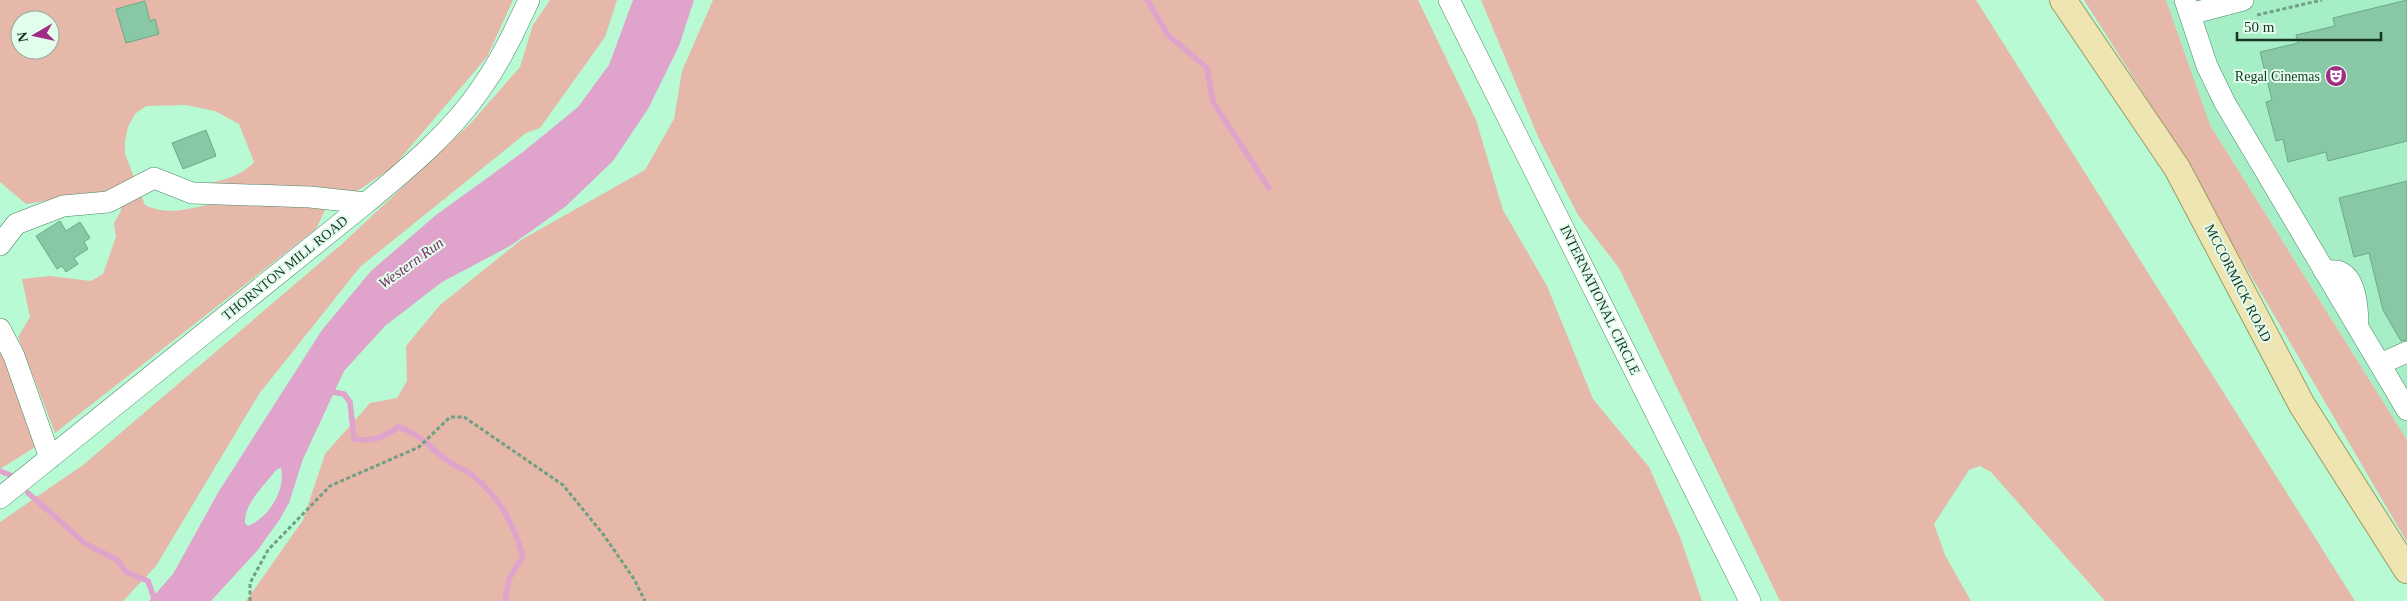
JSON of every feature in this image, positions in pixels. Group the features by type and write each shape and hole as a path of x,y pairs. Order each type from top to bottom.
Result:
{"main road":[{"name":"MCCORMICK ROAD","path":"2063,0 2177,168 2302,405 2407,570"}],"street":[{"name":"THORNTON MILL ROAD","path":"0,498 366,203 420,157 452,124 482,88 513,35 529,0"},
{"name":"INTERNATIONAL CIRCLE","path":"1449,0 1750,601"},
{"path":"2243,0 2188,7 2207,66 2225,103 2407,410"},
{"path":"0,245 16,224 63,206 108,202 154,178 192,193 310,197 366,203"},
{"path":"0,329 14,356 50,458"},
{"path":"2380,364 2407,352"}],"path":[{"path":"250,601 250,583 268,550 330,486 419,447 450,417 464,417 563,486 603,534 634,579 645,601"}],"shaded area":[{"path":"0,0 513,0 487,57 393,167 356,192 192,187 241,173 254,162 239,124 215,111 186,105 146,106 135,114 128,127 125,154 145,205 155,209 174,211 235,202 327,206 316,229 55,433 18,337 30,317 22,279 50,276 91,281 103,274 116,237 114,223 121,211 119,198 108,191 26,204 0,182"},
{"path":"550,0 617,0 605,37 540,128 526,133 360,267 259,394 156,566 123,601 0,601 0,522 83,465 342,244 470,124 520,67 533,25"},
{"path":"713,0 1418,0 1476,120 1503,210 1547,286 1593,399 1649,467 1680,537 1702,601 246,601 303,520 325,454 370,403 397,398 407,381 406,346 440,305 521,240 645,170 674,119 682,71"},
{"path":"1481,0 1976,0 2355,601 2105,601 1991,472 1980,466 1969,470 1934,524 1945,555 1971,601 1780,601 1619,268 1578,215 1539,139"},
{"path":"2084,0 2166,0 2210,125 2407,440 2407,542 2152,107"},
{"path":"2166,0 2407,0 2407,440 2210,125"},
{"path":"0,343 40,444 0,469"}],"water":[{"name":"Western Run","path":"633,0 694,0 679,46 648,109 613,161 565,207 510,246 442,282 385,326 344,371 303,459 289,503 280,519 257,551 211,601 149,601 173,574 219,491 322,330 371,271 436,215 523,152 578,107 609,65","holes":["281,468 281,486 274,503 262,517 248,526 245,523 251,501 276,470"]}],"building":[{"name":"Regal Cinemas","path":"2407,0 2407,141 2328,161 2326,152 2288,162 2283,139 2276,141 2266,102 2272,100 2260,52 2298,43 2296,35 2335,26 2333,18"},
{"path":"145,1 150,21 155,19 159,34 126,43 116,9"},
{"path":"206,130 216,156 183,169 172,143"},
{"path":"2407,181 2407,340 2401,341 2383,310 2369,253 2354,257 2339,198"},
{"path":"60,221 66,231 80,222 90,238 84,242 88,249 74,258 78,264 66,272 62,266 57,269 36,236"}],"waterway":[{"path":"1147,0 1168,35 1207,68 1213,102 1269,188"},
{"path":"326,391 344,394 350,402 354,439 367,440 387,434 398,427 405,429 423,440 448,461 472,475 490,492 510,522 523,556 509,579 505,601"},
{"path":"0,471 10,475"},
{"path":"28,493 86,544 117,560 126,572 148,581 155,601"}],"place":[{"name":"Regal Cinemas","path":"2336,76"}]}
